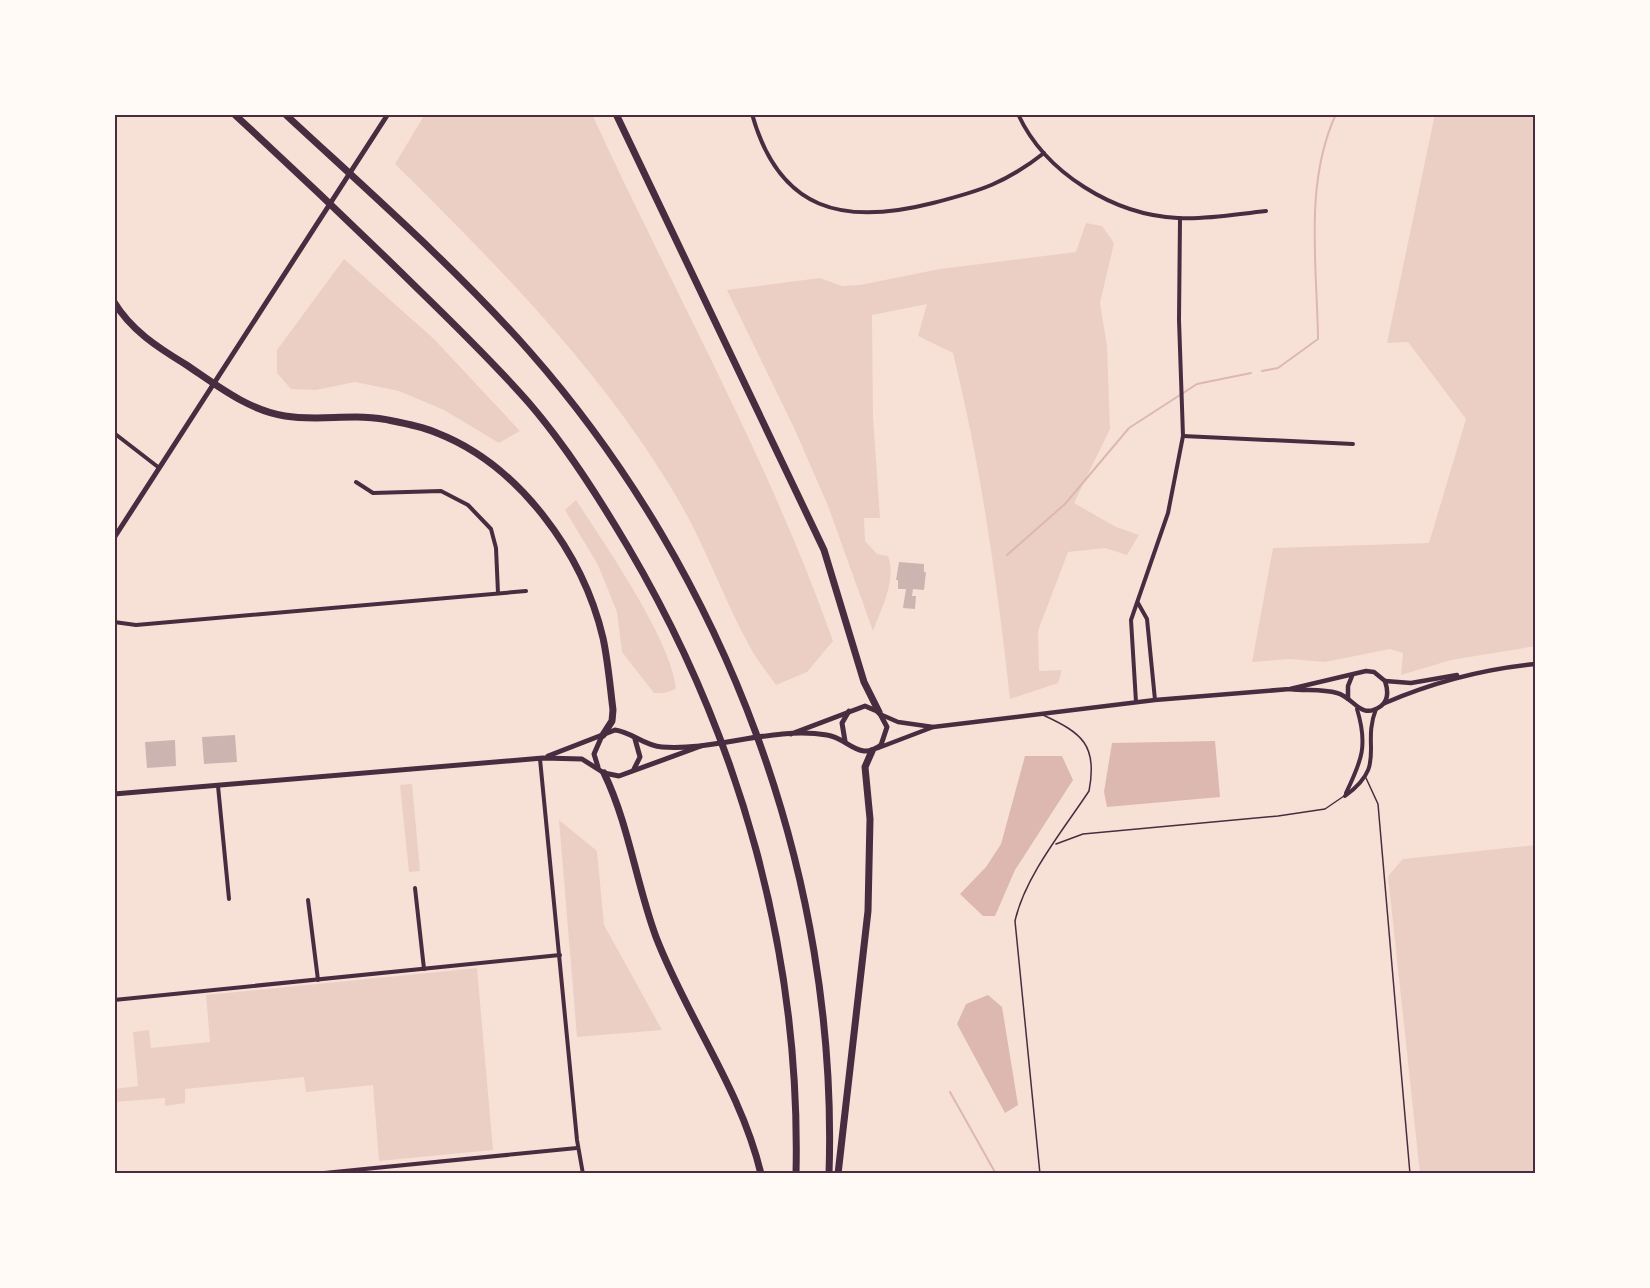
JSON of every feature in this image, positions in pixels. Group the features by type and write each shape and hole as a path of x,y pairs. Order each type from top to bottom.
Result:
{"highway":[{"path":"234,114 354,226 463,333 530,404 590,485 645,576 675,632 714,720 732,768 761,869 784,983 795,1082 796,1174"},
{"path":"285,114 478,296 530,352 579,411 654,523 693,590 750,717 790,842 814,953 822,1015 829,1174"},
{"path":"616,114 824,550 864,682 881,713"},
{"path":"114,302 129,324 152,344 236,397 274,414 307,418 362,416 437,432 481,458 529,497 552,527 579,572 602,637 613,710 612,721 602,736"},
{"path":"838,1174 868,911 870,819 865,767 874,750"},
{"path":"601,770 618,803 657,938 741,1112 761,1174"}],"main road":[{"path":"114,538 388,114"},
{"path":"542,758 615,730 661,747 701,746 790,734 827,735 859,751 874,750 886,734 881,713 865,706 790,734"},
{"path":"847,744 843,738 842,723 850,710"},
{"path":"601,770 594,754 602,736"},
{"path":"633,737 640,750 640,757 633,770"},
{"path":"114,794 542,758 575,757 619,776 701,746"}],"street":[{"path":"752,114 766,155 783,177 805,197 828,207 856,213 882,214 979,191 1003,182 1044,153"},
{"path":"1018,114 1044,153 1067,174 1103,198 1135,210 1180,218 1266,212"},
{"path":"1136,702 1130,640 1131,620 1168,513 1183,436 1179,331 1180,218"},
{"path":"114,434 158,467"},
{"path":"1183,436 1353,444"},
{"path":"356,482 373,493 441,491 468,505 491,529 496,549 498,593"},
{"path":"114,622 136,625 526,591"},
{"path":"1138,602 1147,619 1155,700"},
{"path":"1345,796 1366,778 1373,746 1371,725 1376,710 1385,703 1463,675 1492,668 1536,664"},
{"path":"874,750 933,727 1039,713 1155,700 1290,689 1374,672 1385,681 1411,682 1441,676 1463,675"},
{"path":"1348,699 1348,686 1352,676"},
{"path":"1385,681 1385,703"},
{"path":"1290,689 1337,693 1348,699 1357,709 1362,726 1362,755 1345,796"},
{"path":"1357,709 1376,710"},
{"path":"881,713 898,722 933,727"},
{"path":"542,758 578,1148 583,1174"},
{"path":"218,786 229,899"},
{"path":"415,888 424,969"},
{"path":"308,900 318,980"},
{"path":"114,1000 560,955"},
{"path":"314,1174 578,1148"}],"lane":[{"path":"1039,713 1078,734 1087,744 1091,757 1089,790 1028,884 1020,901 1015,921 1040,1174"},
{"path":"1366,778 1378,804 1410,1174"},
{"path":"1055,844 1083,834 1278,816 1325,808 1345,796"}],"shaded area":[{"path":"425,114 592,114 750,440 808,573 833,641 807,672 776,685 756,657 741,630 683,508 621,414 551,327 475,244 395,164"},
{"path":"1435,114 1536,114 1536,646 1451,660 1401,675 1403,653 1390,649 1325,662 1290,659 1252,662 1273,548 1429,543 1466,419 1408,342 1387,343"},
{"path":"1086,223 1102,226 1114,243 1100,303 1107,346 1110,429 1074,503 1116,527 1139,535 1127,555 1105,548 1068,552 1038,631 1039,671 1062,670 1058,683 1010,699 1000,611 972,438 953,353 918,336 927,304 872,315 873,417 880,518 864,518 865,541 877,554 888,556 891,574 887,594 873,631 828,506 795,430 727,290 820,278 842,286 860,285 940,269 1076,252"},
{"path":"344,259 434,339 520,431 499,443 444,410 399,391 355,382 316,390 291,389 277,373 277,350"},
{"path":"576,500 650,619 672,669 676,689 654,693 622,652 617,612 598,565 565,510"},
{"path":"1215,741 1220,797 1107,807 1104,792 1112,743"},
{"path":"1025,756 1062,756 1073,780 1015,870 995,916 983,916 960,894 986,867 1001,844"},
{"path":"412,784 420,871 409,872 400,785"},
{"path":"559,820 597,851 604,925 662,1030 577,1037"},
{"path":"1536,845 1536,1174 1420,1174 1388,876 1403,859"},
{"path":"477,968 493,1150 379,1161 373,1085 306,1092 304,1077 185,1089 185,1103 165,1106 165,1098 114,1102 114,1089 138,1086 133,1032 149,1030 151,1048 210,1042 206,995"},
{"path":"988,995 1002,1007 1018,1105 1005,1113 957,1024 966,1004"}],"building":[{"path":"899,562 924,564 924,572 926,572 924,590 913,589 912,596 916,596 915,609 903,608 906,589 898,589 898,580 896,580"},
{"path":"235,735 237,762 204,764 202,737"},
{"path":"175,740 176,766 147,768 145,742"}],"waterway":[{"path":"1262,371 1278,368 1318,339 1316,196 1326,140 1336,114"},
{"path":"1007,555 1065,504 1129,428 1197,384 1251,373"},
{"path":"950,1092 996,1174"}]}
